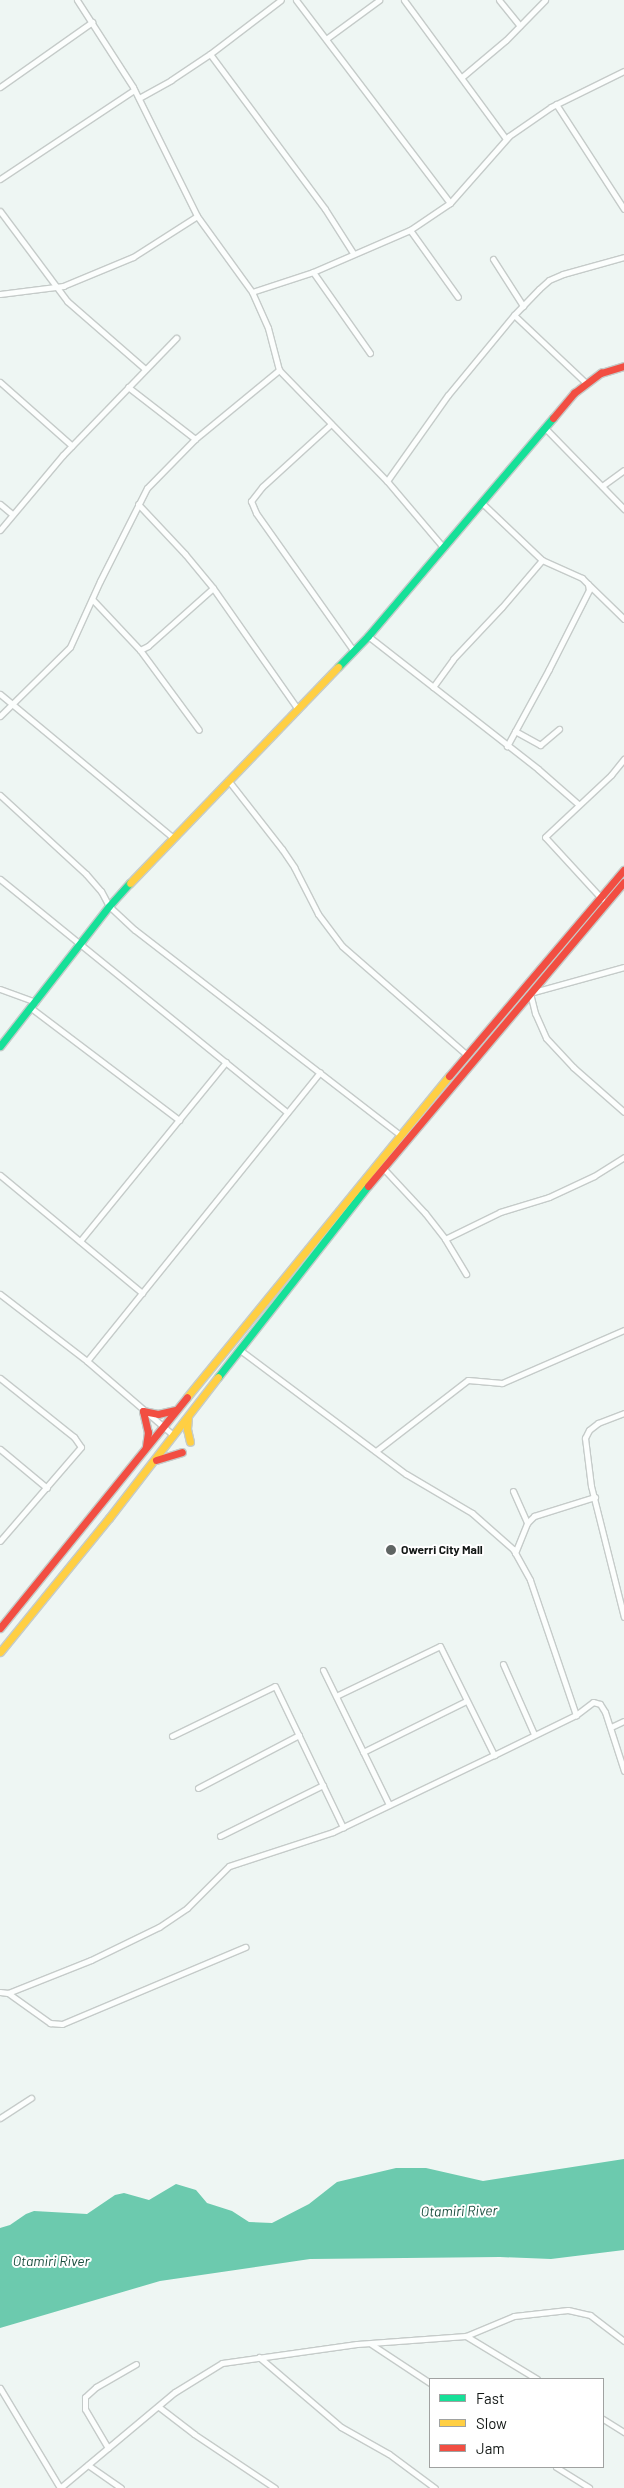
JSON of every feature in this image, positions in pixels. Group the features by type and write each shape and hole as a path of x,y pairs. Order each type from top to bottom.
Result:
{"main road":[{"path":"0,1046 109,906 172,837 368,636 544,427 586,382 601,373 624,366"},
{"path":"0,1652 240,1350 400,1135 530,993 604,900 624,870"},
{"path":"0,1628 163,1427 337,1219 383,1168 449,1082 467,1055 604,900 624,882"},
{"path":"146,1449 148,1432 143,1411 167,1413 178,1409"},
{"path":"189,1415 187,1429 190,1442"},
{"path":"152,1462 166,1455 182,1452"}],"street":[{"path":"76,0 92,22 139,98 197,216 252,292 268,328 279,370 386,481 442,547"},
{"path":"139,98 171,80 210,54 281,0"},
{"path":"296,0 450,203"},
{"path":"326,39 379,0"},
{"path":"404,0 506,139"},
{"path":"499,0 520,26"},
{"path":"462,77 520,26 545,0"},
{"path":"0,87 92,22"},
{"path":"210,54 325,209 353,253"},
{"path":"252,292 313,272 353,253 410,230 450,203 506,139 556,104 624,71"},
{"path":"0,178 134,90"},
{"path":"556,104 624,209"},
{"path":"0,211 67,301 145,369"},
{"path":"0,294 57,286 133,257 197,216"},
{"path":"410,230 458,296"},
{"path":"386,481 448,396 514,315 549,280 624,257"},
{"path":"493,259 522,306"},
{"path":"313,272 370,353"},
{"path":"514,315 586,382"},
{"path":"0,530 72,446 176,338"},
{"path":"0,716 70,647 147,488 195,439 279,370"},
{"path":"0,382 72,446"},
{"path":"128,387 195,439"},
{"path":"331,424 262,487 251,501 256,513 354,650"},
{"path":"544,427 624,509"},
{"path":"602,486 624,470"},
{"path":"481,502 542,560 582,578 624,619"},
{"path":"0,504 12,514"},
{"path":"138,504 185,554 213,588 297,708"},
{"path":"433,687 448,666 542,560"},
{"path":"507,746 589,590 588,584"},
{"path":"140,650 148,646 213,588"},
{"path":"92,599 140,650 199,730"},
{"path":"368,636 578,804"},
{"path":"0,694 172,837"},
{"path":"515,731 540,745 559,729"},
{"path":"604,900 545,837 611,775 624,759"},
{"path":"228,780 279,845 294,867 318,914 342,946 467,1055"},
{"path":"0,795 86,874 101,891 109,906 134,930 400,1135"},
{"path":"0,878 79,945 288,1112"},
{"path":"624,967 530,993 535,1013 546,1038 573,1067 624,1111"},
{"path":"0,989 33,1005 179,1120"},
{"path":"80,1241 226,1062"},
{"path":"87,1361 320,1072"},
{"path":"445,1239 500,1212 549,1197 594,1176 624,1157"},
{"path":"383,1168 408,1192 445,1239 466,1274"},
{"path":"0,1175 142,1293"},
{"path":"0,1294 87,1361 173,1435"},
{"path":"376,1451 468,1380 502,1383 624,1330"},
{"path":"240,1350 406,1474 472,1512 515,1553 530,1580 576,1714"},
{"path":"0,1378 79,1444 80,1447 75,1456 0,1540"},
{"path":"624,1413 598,1423 589,1430 585,1438 595,1497 624,1618"},
{"path":"0,1449 47,1488"},
{"path":"513,1492 527,1523"},
{"path":"515,1553 527,1523 534,1516 595,1497"},
{"path":"336,1696 440,1646 494,1755"},
{"path":"503,1664 534,1734"},
{"path":"323,1670 389,1805"},
{"path":"172,1736 275,1686 343,1827"},
{"path":"363,1752 466,1701"},
{"path":"8,1993 99,1956 159,1927 187,1908 228,1866 343,1827 576,1714 593,1702 600,1704 611,1727 624,1771"},
{"path":"611,1727 624,1721"},
{"path":"198,1788 299,1735"},
{"path":"220,1836 323,1785"},
{"path":"0,1992 8,1993 50,2023 62,2024 245,1947"},
{"path":"0,2118 32,2098"},
{"path":"0,2388 60,2488 175,2392 222,2363 370,2343 466,2336 514,2316 568,2310 590,2315 624,2340"},
{"path":"466,2336 535,2378"},
{"path":"370,2343 429,2382"},
{"path":"259,2357 341,2427 389,2454 435,2488"},
{"path":"108,2448 85,2409 85,2397 96,2387 136,2364"},
{"path":"159,2407 194,2434 275,2488"},
{"path":"604,2420 624,2432"},
{"path":"88,2464 121,2488"},
{"path":"558,2468 589,2488"}],"water":[{"name":"Otamiri River","path":"624,2159 624,2250 551,2259 500,2257 310,2259 160,2281 0,2328 0,2228 10,2225 34,2211 87,2214 115,2195 124,2193 149,2200 176,2184 196,2190 207,2203 232,2211 249,2222 272,2223 309,2204 337,2182 396,2168 426,2168 483,2181"}],"traffic: fast":[{"path":"338,667 368,636 553,418"},
{"path":"0,1046 109,906 130,883"},
{"path":"218,1377 368,1186"}],"traffic: slow":[{"path":"130,883 338,667"},
{"path":"187,1397 449,1076"},
{"path":"0,1652 109,1518 218,1377"},
{"path":"188,1417 187,1429 190,1442"}],"traffic: jam":[{"path":"553,418 574,393 601,373 624,366"},
{"path":"449,1076 624,870"},
{"path":"368,1186 624,882"},
{"path":"0,1628 187,1397"},
{"path":"143,1411 158,1414 176,1410"},
{"path":"143,1411 148,1432 146,1447"},
{"path":"156,1460 182,1452"}],"place":[{"name":"Owerri City Mall","path":"391,1550"}]}
